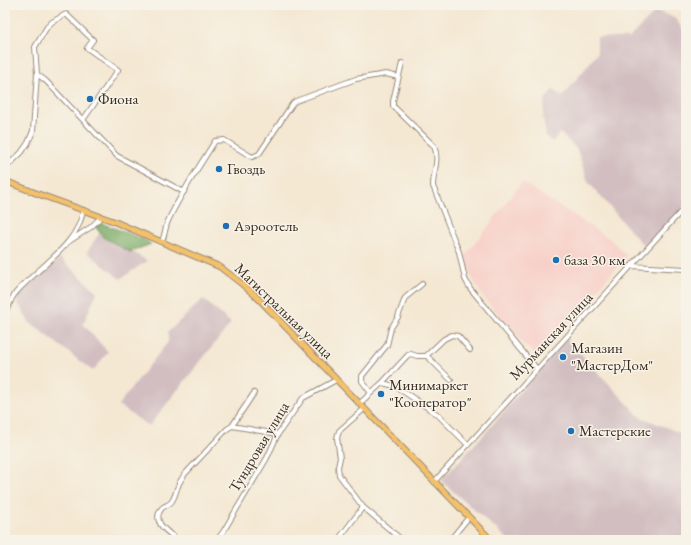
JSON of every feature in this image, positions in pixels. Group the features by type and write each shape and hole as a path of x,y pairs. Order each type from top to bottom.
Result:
{"main road":[{"name":"Магистральная улица","path":"5,181 83,210 162,242 220,268 238,280 255,295 491,540"}],"street":[{"path":"5,168 21,153 28,143 33,131 37,74 35,47 47,27 52,22 66,14 93,40 87,48 118,70 83,120"},
{"path":"402,63 393,106 434,146 437,159 433,186 459,252 465,279 474,295 537,369"},
{"path":"37,74 46,81 118,156 184,192"},
{"path":"162,242 166,234 167,223 215,141 224,140 252,157 257,156 293,103 296,101 356,79 386,74 398,77"},
{"name":"Мурманская улица","path":"434,482 686,206"},
{"path":"68,243 82,220 83,210"},
{"path":"5,311 13,296 33,275 68,243 91,227 101,217"},
{"path":"631,266 686,269"},
{"path":"371,393 362,381 362,376 386,345 391,328 398,317 405,298 422,284"},
{"path":"426,356 444,339 452,335 458,336 470,350"},
{"path":"359,404 382,383 408,355 411,354 426,356 435,363 450,380"},
{"name":"Тундровая улица","path":"216,540 223,532 267,458 278,434 303,398 336,380"},
{"path":"382,383 395,386 437,414 468,445"},
{"path":"178,540 164,530 160,524 159,520 162,508 172,501 178,484 184,475 227,429 232,426 254,393"},
{"path":"364,409 340,431 337,438 340,458 338,466 340,475 363,507 402,540"},
{"path":"232,426 278,434"},
{"path":"338,540 363,507"},
{"path":"450,540 469,517"}],"shaded area":[{"path":"656,11 674,17 686,33 686,204 650,244 645,245 642,244 588,182 577,149 560,133 552,142 546,136 543,117 545,100 553,90 562,97 597,54 597,37 629,38"},
{"name":"база 30 км","path":"522,182 610,239 627,256 538,357 523,344 480,293 463,259"},
{"path":"101,231 147,261 120,279 87,252"},
{"path":"60,258 97,292 83,324 108,352 93,371 29,322 15,298"},
{"path":"203,299 231,323 149,426 118,405 168,342 168,332"},
{"path":"566,338 640,417 686,435 686,540 509,540 441,481 488,430"}],"green space":[{"path":"98,222 146,240 151,244 130,252 103,237 95,226"}],"place":[{"name":"Фиона","path":"90,99"},
{"name":"Гвоздь","path":"219,169"},
{"name":"Аэроотель","path":"226,226"},
{"name":"база 30 км","path":"556,260"},
{"name":"Магазин \"МастерДом\"","path":"563,357"},
{"name":"Минимаркет \"Кооператор\"","path":"381,394"},
{"name":"Мастерские","path":"571,431"}]}
